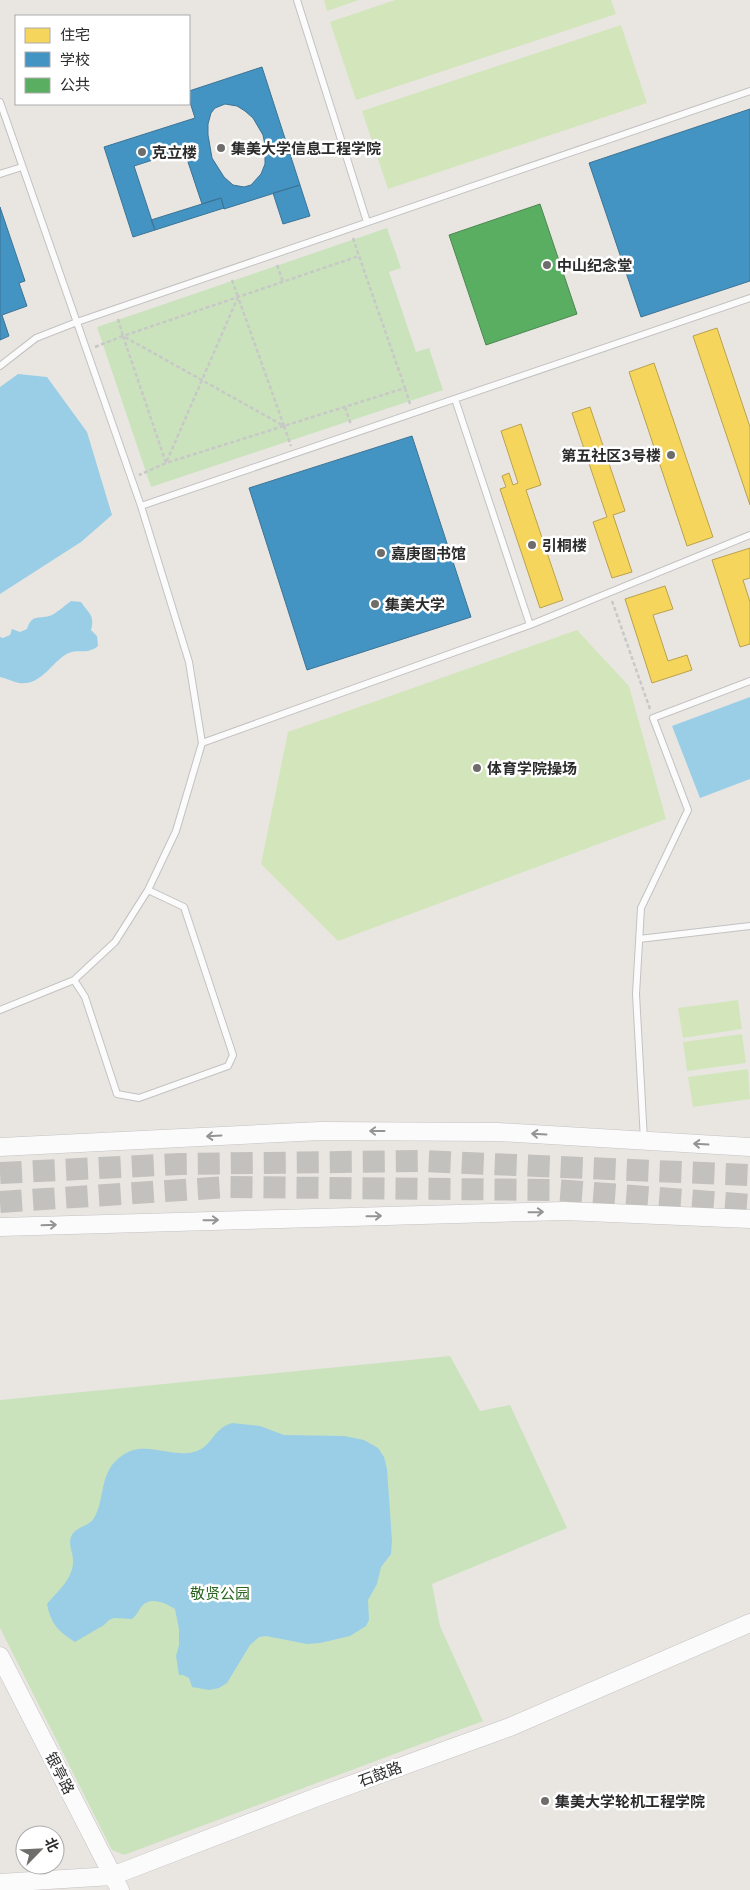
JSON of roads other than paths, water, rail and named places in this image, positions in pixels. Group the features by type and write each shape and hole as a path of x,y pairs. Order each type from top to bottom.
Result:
{"main road":[{"path":"0,1147 320,1131 498,1132 750,1147"},
{"path":"0,1227 565,1211 750,1219"},
{"name":"石鼓路","path":"0,1882 116,1883 326,1794 510,1727 750,1623"},
{"name":"银亭路","path":"0,1656 116,1883"}],"lane":[{"path":"297,0 367,222"},
{"path":"0,366 36,338 77,322 750,91"},
{"path":"0,102 141,506 189,662 202,743 176,831 148,890 115,942 74,980 0,1010"},
{"path":"0,174 22,166"},
{"path":"141,506 750,298"},
{"path":"455,399 530,625"},
{"path":"202,743 530,625 750,535"},
{"path":"644,1141 636,994 641,908 688,810 653,718 750,681"},
{"path":"74,980 86,997 118,1094 139,1098 228,1066 233,1055 184,907 148,890"},
{"path":"639,938 750,926"}],"water":[{"path":"18,374 47,377 87,432 112,515 81,542 0,594 0,387"},
{"path":"71,601 81,602 92,618 91,630 97,636 98,646 94,649 65,655 44,674 33,681 19,683 0,677 0,637 3,638 10,635 12,629 20,632 27,629 34,619 52,615"},
{"path":"750,697 750,779 700,798 672,726"},
{"path":"232,1423 260,1426 284,1435 344,1436 364,1440 378,1448 384,1457 387,1469 392,1541 391,1554 381,1567 377,1584 368,1600 369,1620 366,1626 350,1636 320,1643 307,1644 266,1636 259,1637 250,1645 227,1683 219,1688 209,1690 192,1687 189,1678 179,1675 176,1656 179,1645 179,1629 175,1609 163,1603 149,1601 142,1606 132,1619 114,1618 109,1620 75,1642 64,1634 53,1622 47,1604 71,1573 73,1560 70,1543 71,1537 73,1533 94,1518 98,1510 106,1477 115,1461 123,1455 141,1449 179,1453 197,1451 205,1447 223,1427"}],"tunnel":[{"path":"0,1173 180,1164 421,1161 750,1175"},
{"path":"0,1202 227,1187 556,1190 750,1205"}],"place":[{"name":"集美大学信息工程学院","path":"221,148"},
{"name":"克立楼","path":"142,152"},
{"name":"中山纪念堂","path":"547,265"},
{"name":"第五社区3号楼","path":"671,455"},
{"name":"引桐楼","path":"532,545"},
{"name":"嘉庚图书馆","path":"381,553"},
{"name":"集美大学","path":"375,604"},
{"name":"体育学院操场","path":"477,768"},
{"name":"集美大学轮机工程学院","path":"545,1801"}],"park label":[{"name":"敬贤公园","path":"220,1593"}]}
